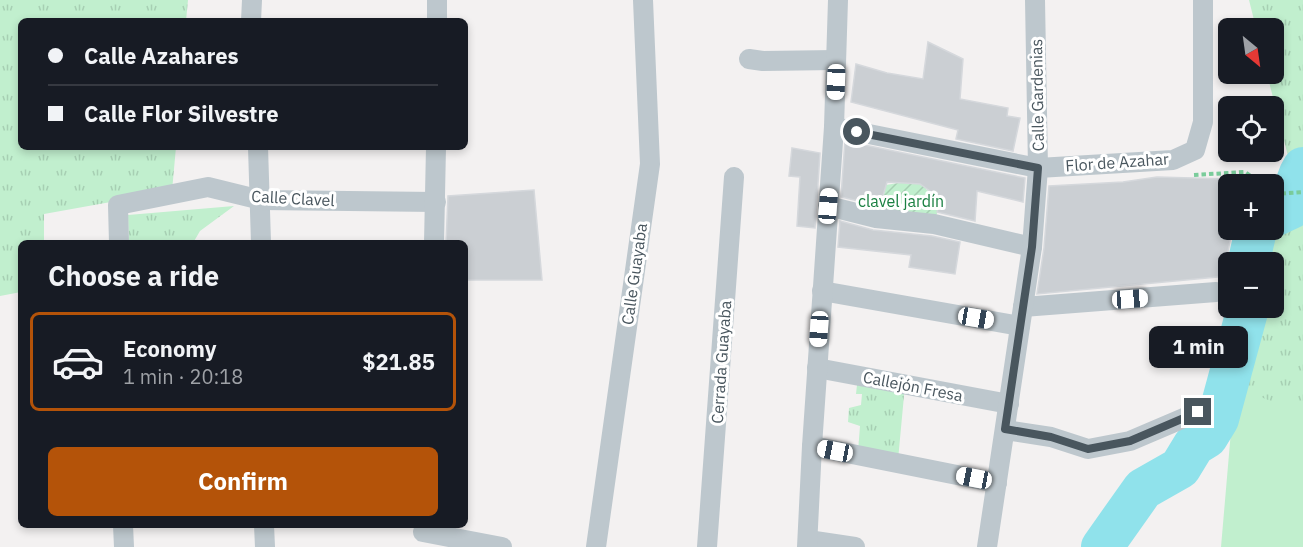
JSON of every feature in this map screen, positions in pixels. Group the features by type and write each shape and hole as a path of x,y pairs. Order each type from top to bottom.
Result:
{"street":[{"path":"251,18 252,0"},
{"path":"436,18 437,0"},
{"name":"Calle Guayaba","path":"596,547 650,164 643,0"},
{"path":"838,0 834,128 812,446 808,543 855,547"},
{"name":"Calle Gardenias","path":"987,547 1032,247 1038,168 1035,0"},
{"name":"Flor de Azahar","path":"834,128 1038,168 1173,160 1195,150 1203,122 1203,0"},
{"path":"749,59 764,61 836,60"},
{"path":"258,150 261,240"},
{"path":"434,240 436,150"},
{"name":"Cerrada Guayaba","path":"707,547 734,177"},
{"name":"Calle Clavel","path":"119,240 118,205 208,187 261,200 436,202"},
{"path":"828,206 876,218 934,224 1032,247"},
{"path":"822,291 1021,316 1216,292"},
{"name":"Callejón Fresa","path":"817,368 1009,404"},
{"path":"1005,429 1051,437 1088,449 1130,441 1198,412"},
{"path":"812,446 997,483"},
{"path":"123,528 124,547"},
{"path":"264,528 265,547"},
{"path":"423,535 501,547"}],"path":[{"path":"1190,175 1245,172 1248,174"},
{"path":"1284,193 1303,192"}],"green space":[{"path":"0,0 188,0 186,18 18,18 18,150 176,150 172,191 44,214 44,240 18,240 18,293 0,296"},
{"path":"1249,0 1303,0 1303,414 1243,390 1258,318 1284,318 1284,252 1271,252 1273,240 1284,240 1284,186 1289,160 1284,140 1284,96 1273,96 1270,84 1284,84 1284,18 1254,18"},
{"name":"clavel jardín","path":"904,182 927,183 926,189 940,202 936,217 879,215 886,185"},
{"path":"1303,201 1303,547 1221,547 1231,431 1267,318 1284,318 1284,271"},
{"path":"234,206 200,231 195,240 129,240 128,215"},
{"path":"857,385 905,385 898,460 858,452 860,426 848,422 849,408 861,405 862,394 856,394"}],"building":[{"path":"928,42 963,59 960,99 1008,108 1007,116 1020,118 1013,151 956,139 958,130 851,102 856,64 887,73 923,79"},
{"path":"845,141 1025,178 1023,202 977,191 975,221 937,212 941,199 920,184 887,182 880,206 841,197"},
{"path":"792,148 820,153 815,228 797,226 800,177 789,176"},
{"path":"1157,177 1218,179 1218,240 1230,240 1228,252 1218,252 1218,277 1037,294 1044,248 1049,186 1123,182"},
{"path":"534,190 542,280 468,280 468,240 446,240 448,196"},
{"path":"840,221 873,230 932,236 960,242 955,274 909,267 911,255 838,247"}],"waterway":[{"path":"1284,211 1291,208 1298,178 1303,168"},
{"path":"1251,252 1254,240"},
{"path":"1102,547 1143,489 1180,468 1194,445 1207,437 1218,419 1245,318"}],"route":[{"path":"857,132 1038,168 1032,247 1005,429 1051,437 1088,449 1130,441 1198,412"}]}
